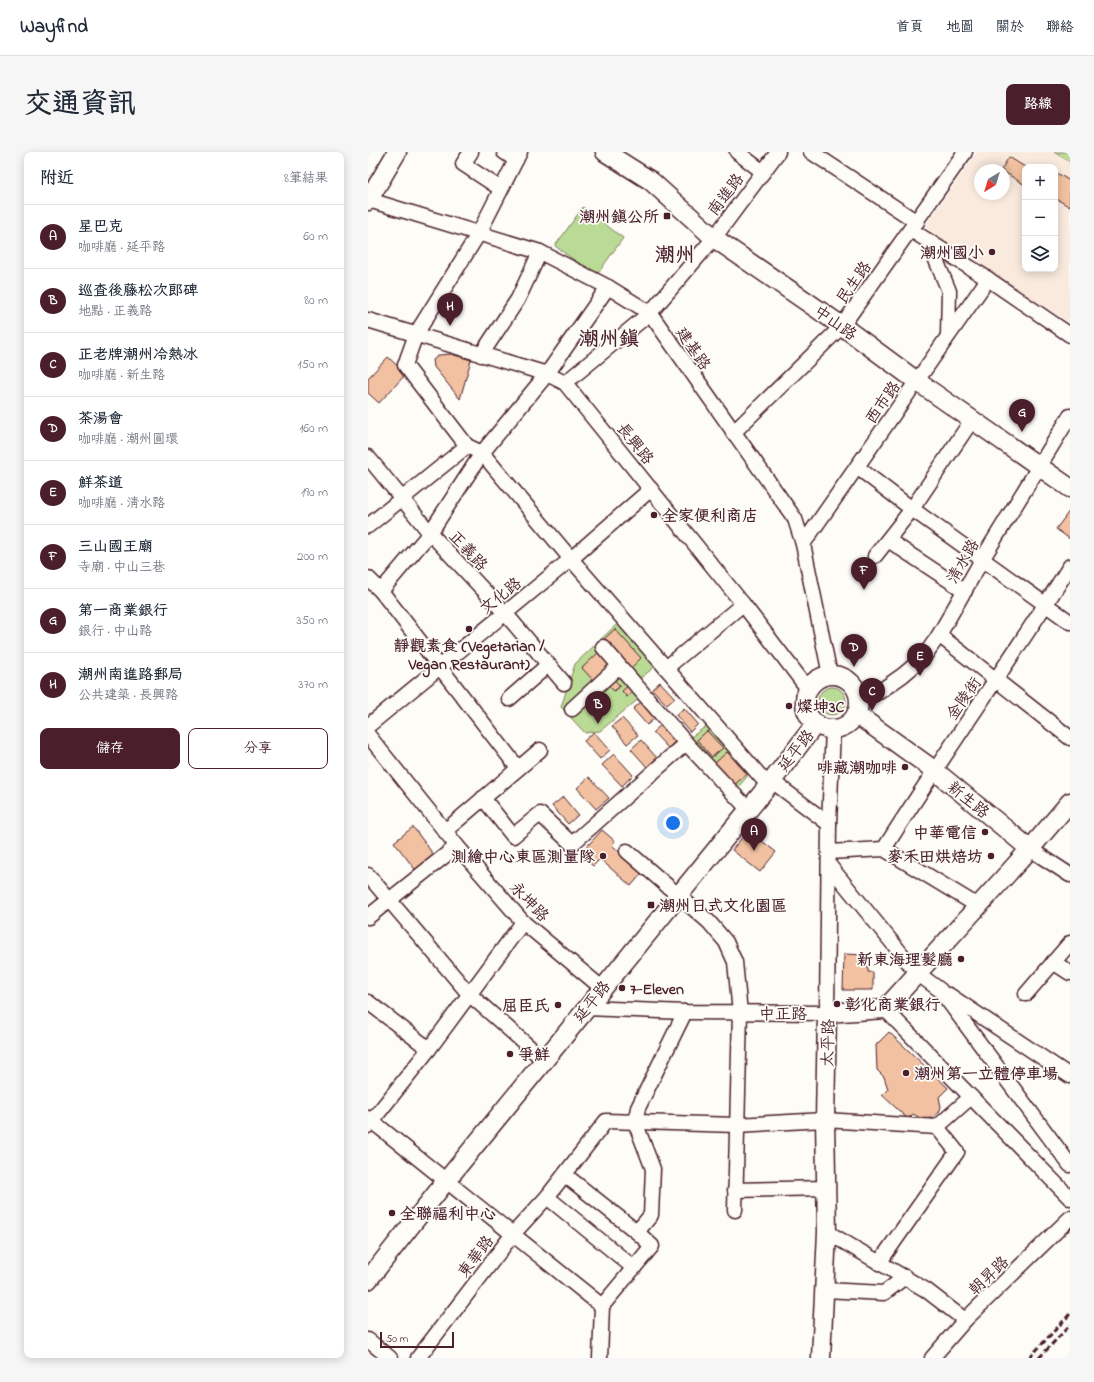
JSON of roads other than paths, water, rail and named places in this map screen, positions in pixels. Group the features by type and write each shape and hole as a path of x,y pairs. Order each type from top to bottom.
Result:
{"main road":[{"path":"368,201 397,152"},
{"name":"中山路","path":"605,152 651,181 714,238 842,326 918,382 1070,488"},
{"path":"830,675 838,675 851,683 859,696 859,706 856,714 845,726 833,729 816,724 807,712 805,704 808,689 814,682 821,677 830,675"},
{"name":"新生路","path":"856,714 934,770 1030,849"},
{"name":"延平路","path":"368,1280 446,1181 770,783 816,724"},
{"path":"885,1009 1030,849 1070,802"},
{"name":"中正路","path":"827,1013 885,1009"},
{"name":"太平路","path":"822,1358 827,1232 825,1120 827,1013"}],"street":[{"path":"471,152 463,164 501,189"},
{"path":"737,152 763,172"},
{"name":"南進路","path":"565,383 650,313 714,238 778,152"},
{"name":"民生路","path":"733,433 842,326 965,152"},
{"path":"815,153 914,226 928,241 988,278 1070,335"},
{"path":"514,155 501,189 479,233 416,334 405,365 467,446 482,453 571,560 770,783 829,824"},
{"name":"建基路","path":"368,201 540,252 608,287 650,313 794,519 803,544 830,675"},
{"path":"928,241 949,291 948,335"},
{"path":"481,355 518,299 540,252"},
{"name":"西市路","path":"803,544 918,382 948,335 988,278"},
{"path":"382,591 430,533 482,453 548,374 608,287"},
{"name":"長興路","path":"368,320 548,374 565,383 743,604 808,689"},
{"name":"清水路","path":"859,696 879,692 903,676 923,658 939,636 983,558 1070,416"},
{"path":"875,556 912,509 972,420"},
{"path":"368,526 467,446"},
{"name":"正義路","path":"368,457 430,533 505,613 564,684"},
{"path":"857,467 912,509 983,558 1070,622"},
{"name":"文化路","path":"368,726 571,560 651,489"},
{"path":"888,540 964,591"},
{"name":"金陵街","path":"884,849 934,770 997,680 1045,603 1069,570"},
{"path":"368,578 382,591 518,768"},
{"path":"666,668 743,604"},
{"path":"939,636 1070,738"},
{"path":"602,647 686,743 748,809"},
{"path":"509,699 548,665"},
{"path":"572,709 619,666"},
{"name":"太平路","path":"827,1013 829,824 833,729"},
{"name":"永坤路","path":"368,735 457,846 522,922 602,988"},
{"path":"483,798 513,836 540,814 572,844 686,743"},
{"path":"445,831 540,750"},
{"path":"368,917 457,846"},
{"path":"978,906 884,849 829,859 917,973 940,990 1070,1076"},
{"path":"1030,849 1070,875"},
{"path":"627,851 709,922 726,942 735,962 740,1013 735,1210"},
{"path":"368,876 469,994 544,1060"},
{"path":"522,922 429,1050 369,1121 602,1306"},
{"path":"1026,994 1070,943"},
{"path":"1053,962 1070,973"},
{"path":"940,990 1070,1165"},
{"path":"368,1002 429,1050"},
{"name":"中正路","path":"586,1008 685,1012 827,1013"},
{"path":"885,1009 1070,1198"},
{"path":"637,1232 651,1215 653,1169 635,1122 638,1108 685,1012"},
{"path":"635,1122 736,1125 825,1120 937,1127 971,1097"},
{"name":"東華路","path":"418,1358 513,1234 547,1197 606,1121 635,1122"},
{"path":"880,1263 958,1152 937,1127"},
{"path":"565,1175 637,1232 652,1246 602,1306 600,1358"},
{"path":"735,1190 826,1188"},
{"path":"547,1197 634,1268"},
{"name":"朝昇路","path":"932,1358 965,1320 1070,1218"},
{"path":"827,1232 926,1290 965,1320"},
{"path":"824,1290 884,1293 904,1277"},
{"path":"368,1340 390,1358"}],"railway":[{"path":"1029,1358 1070,1314"},
{"path":"1039,1358 1070,1325"}],"place":[{"name":"潮州鎮公所","path":"667,216"},
{"name":"潮州國小","path":"992,252"},
{"name":"潮州南進路郵局","path":"450,326"},
{"name":"第一商業銀行","path":"1022,432"},
{"name":"全家便利商店","path":"654,515"},
{"name":"三山國王廟","path":"864,590"},
{"name":"靜觀素食 (Vegetarian / Vegan Restaurant)","path":"469,629"},
{"name":"茶湯會","path":"854,667"},
{"name":"鮮茶道","path":"920,676"},
{"name":"燦坤3C","path":"789,706"},
{"name":"正老牌潮州冷熱冰","path":"872,711"},
{"name":"巡查後藤松次郎碑","path":"598,724"},
{"name":"啡藏潮咖啡","path":"905,767"},
{"name":"中華電信","path":"985,832"},
{"name":"星巴克","path":"754,851"},
{"name":"測繪中心東區測量隊","path":"603,856"},
{"name":"麥禾田烘焙坊","path":"991,856"},
{"name":"潮州日式文化園區","path":"651,905"},
{"name":"新東海理髮廳","path":"961,959"},
{"name":"7-Eleven","path":"622,988"},
{"name":"彰化商業銀行","path":"837,1004"},
{"name":"屈臣氏","path":"558,1005"},
{"name":"爭鮮","path":"510,1054"},
{"name":"潮州第一立體停車場","path":"906,1073"},
{"name":"全聯福利中心","path":"392,1213"}],"district":[{"name":"潮州","path":"675,254"},
{"name":"潮州鎮","path":"609,338"}]}
